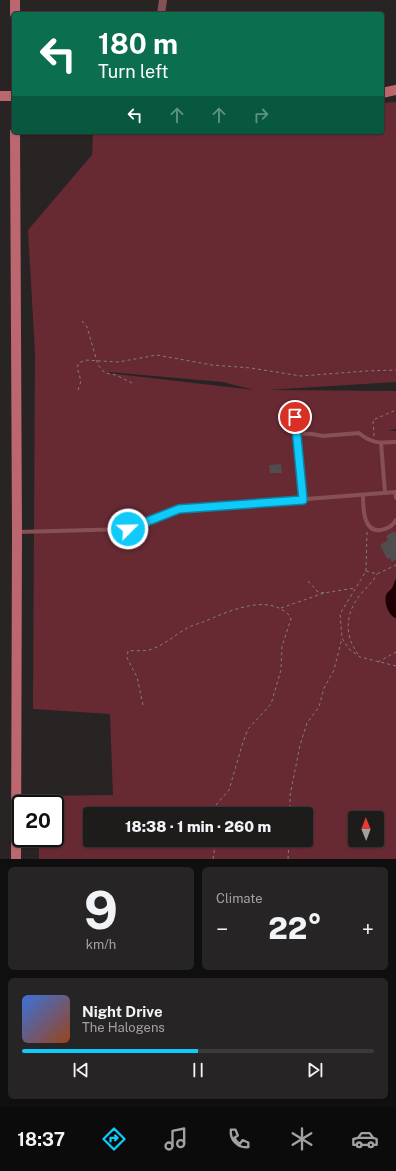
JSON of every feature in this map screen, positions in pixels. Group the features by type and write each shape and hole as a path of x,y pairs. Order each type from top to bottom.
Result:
{"main road":[{"path":"15,0 15,12"},
{"path":"384,93 396,90"},
{"path":"0,96 12,96"},
{"path":"15,134 17,532 16,859"}],"street":[{"path":"161,12 163,0"}],"lane":[{"path":"295,417 303,500"},
{"path":"296,433 323,436 359,433 368,441 381,443 396,442"},
{"path":"381,443 385,493"},
{"path":"17,532 128,529 179,509 395,492 396,498"},
{"path":"363,495 367,524 371,528 377,530 385,529 396,520"}],"path":[{"path":"82,321 86,327 98,365 105,373 116,375 134,384"},
{"path":"78,390 81,381 77,367 79,363 86,360 118,362 157,355 212,365 251,368 301,376 396,370"},
{"path":"374,442 373,420 396,410"},
{"path":"290,807 290,796 300,745 307,723 319,707 324,688 334,670 342,638 340,614 366,571 367,524"},
{"path":"360,656 349,640 348,621 352,609 357,598 374,580 377,574 396,565"},
{"path":"366,571 377,574"},
{"path":"308,581 318,592 324,593"},
{"path":"281,608 324,593 356,588"},
{"path":"143,705 138,677 127,658 128,651 150,650 161,645 189,626 201,623 226,612 254,604 274,605 290,615 291,619 282,646 281,670 271,704 248,729 229,790 215,807"},
{"path":"342,638 349,649 360,656 396,666"},
{"path":"378,662 396,652"},
{"path":"213,859 215,847"},
{"path":"288,859 289,847"}],"shaded area":[{"path":"396,102 396,382 267,390 396,391 396,429 388,431 396,431 396,859 39,859 39,847 64,847 64,796 113,795 110,714 33,709 35,353 28,230 92,155 93,134 384,134 384,103","holes":["108,373 223,382 254,390"]},
{"path":"396,579 395,618 386,605 386,594 392,588"}],"building":[{"path":"281,464 282,473 270,473 269,465"},
{"path":"394,531 396,534 396,559 392,562 390,558 387,559 380,545 388,540 386,536"}],"route":[{"path":"128,529 179,509 303,500 295,417"}]}
